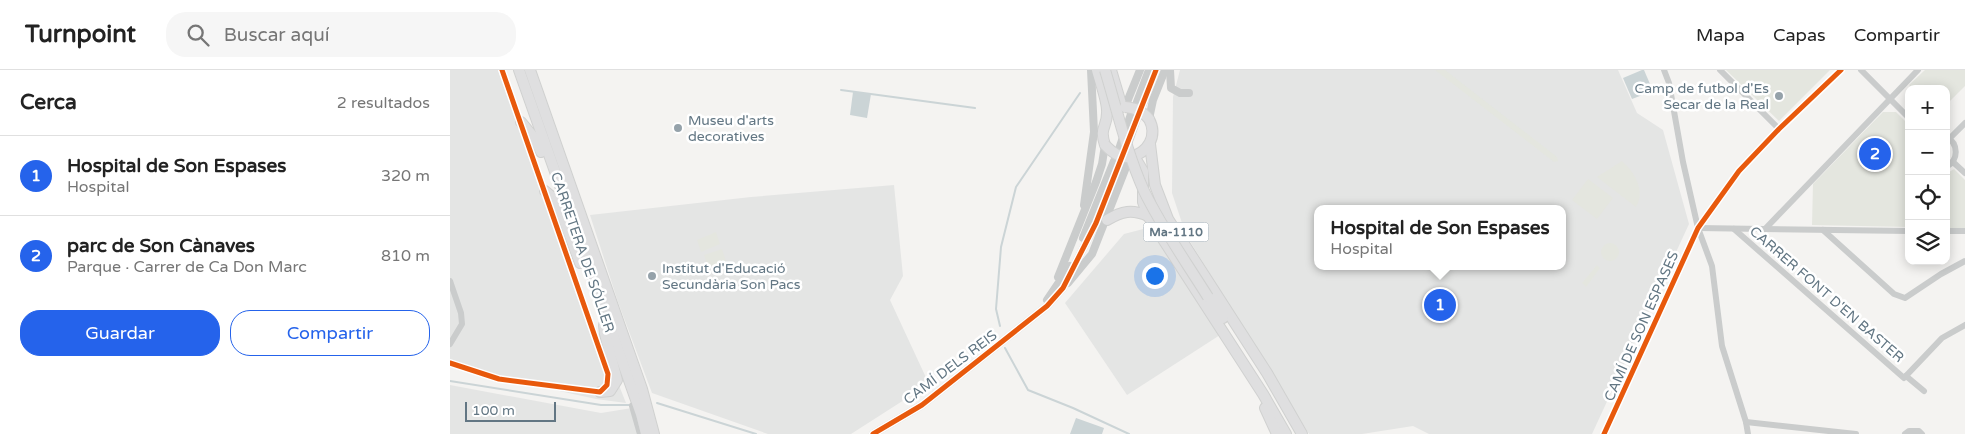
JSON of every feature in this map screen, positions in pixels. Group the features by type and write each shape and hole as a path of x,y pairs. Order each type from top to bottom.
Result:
{"main road":[{"name":"CARRETERA DE SÓLLER","path":"519,70 641,414 646,434"},
{"name":"CARRETERA DE SÓLLER","path":"530,70 642,389 654,434"},
{"path":"1097,70 1108,112 1102,128 1102,136 1111,152 1120,156 1145,150 1150,144"},
{"name":"Ma-1110","path":"1106,70 1128,148 1144,191 1248,365 1296,434"},
{"path":"1111,70 1129,111"},
{"path":"1107,117 1114,110 1129,111 1135,108 1143,112 1149,119"},
{"name":"Ma-1110","path":"1149,119 1153,130 1150,144 1155,185 1168,219 1226,310 1266,391 1273,411 1286,434"},
{"path":"521,122 535,139 555,186 563,195"},
{"name":"Ma-1110","path":"1127,154 1142,171 1144,182 1143,202 1148,216 1246,369 1266,391"},
{"path":"545,191 557,201 582,269 593,281"},
{"path":"1107,220 1118,214 1130,211 1148,216"},
{"path":"600,392 610,390 617,380 605,334 602,306"},
{"path":"1226,310 1267,373 1302,434"},
{"path":"1246,369 1277,434"}],"street":[{"path":"450,363 499,379 600,392 607,385 608,374 502,70"},
{"path":"1080,219 1094,132 1091,70"},
{"path":"1063,288 1080,271 1092,254 1107,220 1127,154 1129,111 1140,70"},
{"path":"1149,70 1140,103 1156,70"},
{"path":"1149,119 1153,100 1164,70"},
{"path":"1170,70 1172,88 1180,93 1189,93"},
{"path":"1664,70 1682,162 1698,228 1712,266 1722,346 1748,434"},
{"path":"1720,70 1779,129"},
{"name":"CAMÍ DE SON ESPASES","path":"1604,434 1698,228 1739,171 1840,70"},
{"path":"1861,70 1905,114"},
{"path":"1765,229 1918,70"},
{"path":"1950,136 1965,123"},
{"path":"1950,140 1956,147 1953,162 1950,164"},
{"path":"1051,294 1099,173 1106,145"},
{"name":"CAMÍ DELS REIS","path":"873,434 922,405 1047,306 1063,288 1096,223 1117,162 1072,262 1036,314"},
{"path":"1953,162 1965,173"},
{"path":"1698,228 1905,231"},
{"name":"CARRER FONT D'EN BASTER","path":"1734,229 1905,377 1924,391"},
{"path":"1823,230 1894,294 1905,298 1940,274 1965,261"},
{"path":"1950,231 1965,231"},
{"path":"450,281 461,313 462,324 450,344"},
{"path":"602,306 607,330 636,413 641,434"},
{"path":"1905,377 1942,338 1965,325"},
{"path":"1746,422 1856,434"},
{"path":"1905,434 1909,431 1919,430 1922,434"}],"shaded area":[{"path":"450,70 498,70 538,182 626,403 596,399 450,367"},
{"path":"1180,70 1618,70 1637,113 1663,130 1689,224 1592,434 1429,434 1413,426 1362,434 1309,434 1186,235 1172,193 1173,97"},
{"path":"1435,70 1445,70 1557,157 1558,161 1554,162"},
{"path":"1644,70 1653,91 1632,99 1623,78"},
{"name":"Camp de futbol d'Es Secar de la Real","path":"1726,70 1830,70 1779,121"},
{"path":"1925,70 1965,70 1965,86 1950,101 1950,85 1909,85"},
{"path":"853,92 871,94 867,118 850,115"},
{"path":"1883,112 1896,112 1905,121 1905,227 1812,225 1813,184"},
{"path":"1622,161 1631,170 1639,188 1639,201 1636,207 1597,177"},
{"path":"1954,169 1965,180 1965,229 1950,228 1950,172"},
{"path":"1588,179 1613,198 1597,219 1572,200"},
{"path":"894,185 903,276 890,300 929,384 851,434 768,434 652,393 618,302 590,215 751,197"},
{"path":"1151,227 1220,335 1127,395 1065,303 1124,234"},
{"path":"716,232 720,244 701,252 697,240"},
{"path":"1610,243 1616,246 1619,252 1616,258 1610,261 1604,258 1601,252 1604,246"},
{"path":"722,249 726,261 708,267 704,255"},
{"path":"1597,265 1600,268 1586,287 1582,283"},
{"path":"450,385 601,413 632,408 638,434 450,434"},
{"path":"1076,418 1104,428 1102,434 1070,434"}],"waterway":[{"path":"841,90 975,108"},
{"path":"1000,326 996,309 1001,247 1016,187 1080,93"},
{"path":"1005,348 1028,390 1129,434"},
{"path":"450,381 601,405 629,405"},
{"path":"657,403 756,434"}],"cycle path":[{"path":"450,363 499,379 600,392 607,385 608,374 502,70"},
{"path":"873,434 922,405 1047,306 1063,288 1096,223 1156,70"},
{"path":"1604,434 1698,228 1739,171 1779,129 1841,70"}],"place":[{"name":"Camp de futbol d'Es Secar de la Real","path":"1779,96"},
{"name":"Museu d'arts decoratives","path":"678,128"},
{"name":"parc de Son Cànaves","path":"1875,154"},
{"name":"Institut d'Educació Secundària Son Pacs","path":"652,276"},
{"name":"Hospital de Son Espases","path":"1440,305"}]}
